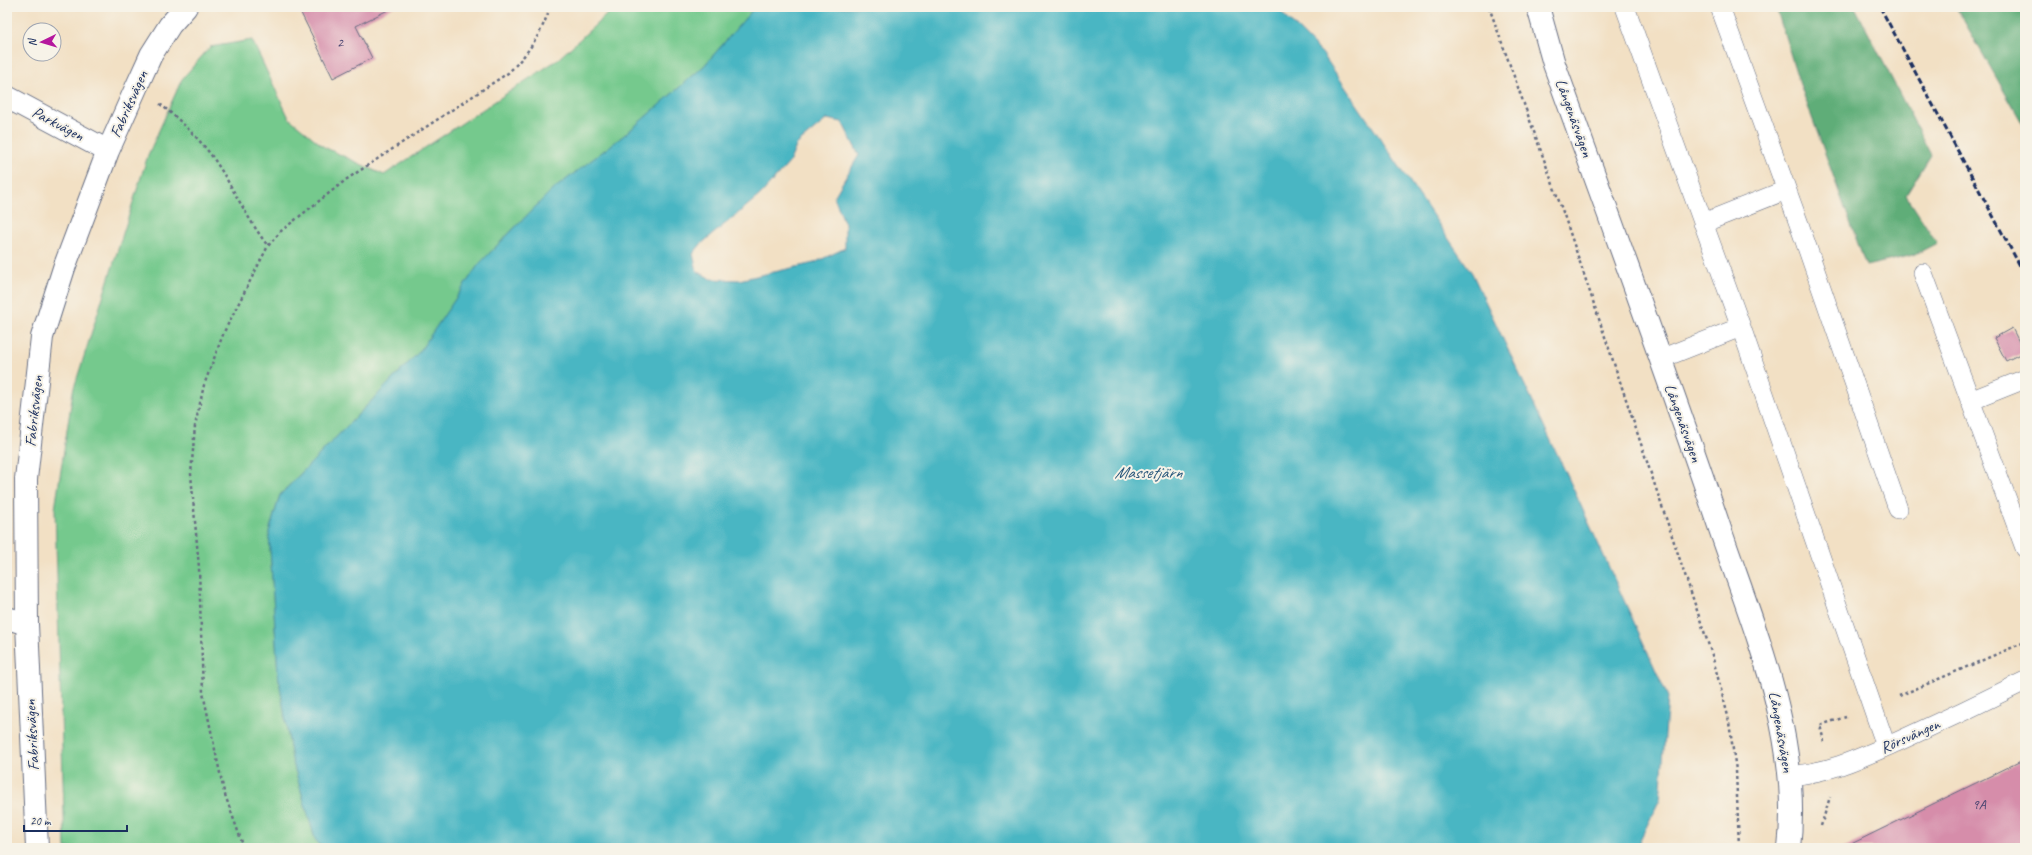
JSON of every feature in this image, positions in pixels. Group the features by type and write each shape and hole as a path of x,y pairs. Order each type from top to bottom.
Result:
{"street":[{"name":"Fabriksvägen","path":"37,848 17,621 26,479 42,336 64,268 108,151 151,55 170,25 186,7"},
{"name":"Långenäsvägen","path":"1538,7 1554,64 1695,455 1772,683 1783,732 1789,776 1789,848"},
{"name":"Parkvägen","path":"7,97 108,151"}],"lane":[{"path":"1624,7 1741,327 1886,746"},
{"path":"1720,7 1898,509"},
{"path":"1703,223 1786,190"},
{"path":"1923,274 2025,548"},
{"path":"1660,359 1741,327"},
{"path":"1970,401 2025,379"},
{"name":"Rörsvängen","path":"1789,776 1813,774 1830,770 1861,758 1970,710 2025,681"}],"path":[{"path":"244,848 224,792 203,693 199,568 191,474 195,426 204,386 224,332 268,246 281,231 347,179 508,73 521,61 536,40 550,7"},
{"path":"1489,7 1564,215 1712,654 1728,716 1736,770 1739,848"},
{"path":"136,88 178,119 209,154 257,232 268,246"},
{"path":"1821,827 1832,791 1830,770 1820,725 1873,708 2025,642"}],"green space":[{"path":"615,7 755,7 704,66 627,133 550,192 479,264 420,351 280,495 269,532 278,674 292,759 315,839 322,848 65,848 55,509 73,391 148,155 182,79 210,47 252,40 289,118 324,147 384,175 557,60"},
{"path":"1776,7 1855,7 1931,155 1906,195 1937,243 1914,255 1866,266 1798,79"},
{"path":"1956,7 2025,7 2025,128"}],"water":[{"name":"Massetjärn","path":"755,7 1276,7 1322,53 1472,273 1567,475 1668,697 1660,799 1636,848 322,848 315,839 292,759 278,674 269,532 280,495 420,351 479,264 550,192 627,133 704,66","holes":["827,119 842,122 859,155 834,197 845,224 845,248 814,263 739,280 711,279 697,271 693,254 701,244 760,195 789,163 797,144"]}],"building":[{"path":"298,7 394,7 356,26 372,58 333,78"},
{"path":"2012,328 2024,352 2006,361 1994,338"},
{"path":"2025,759 2025,848 1843,848"}],"railway":[{"path":"1880,7 2025,275"}]}
